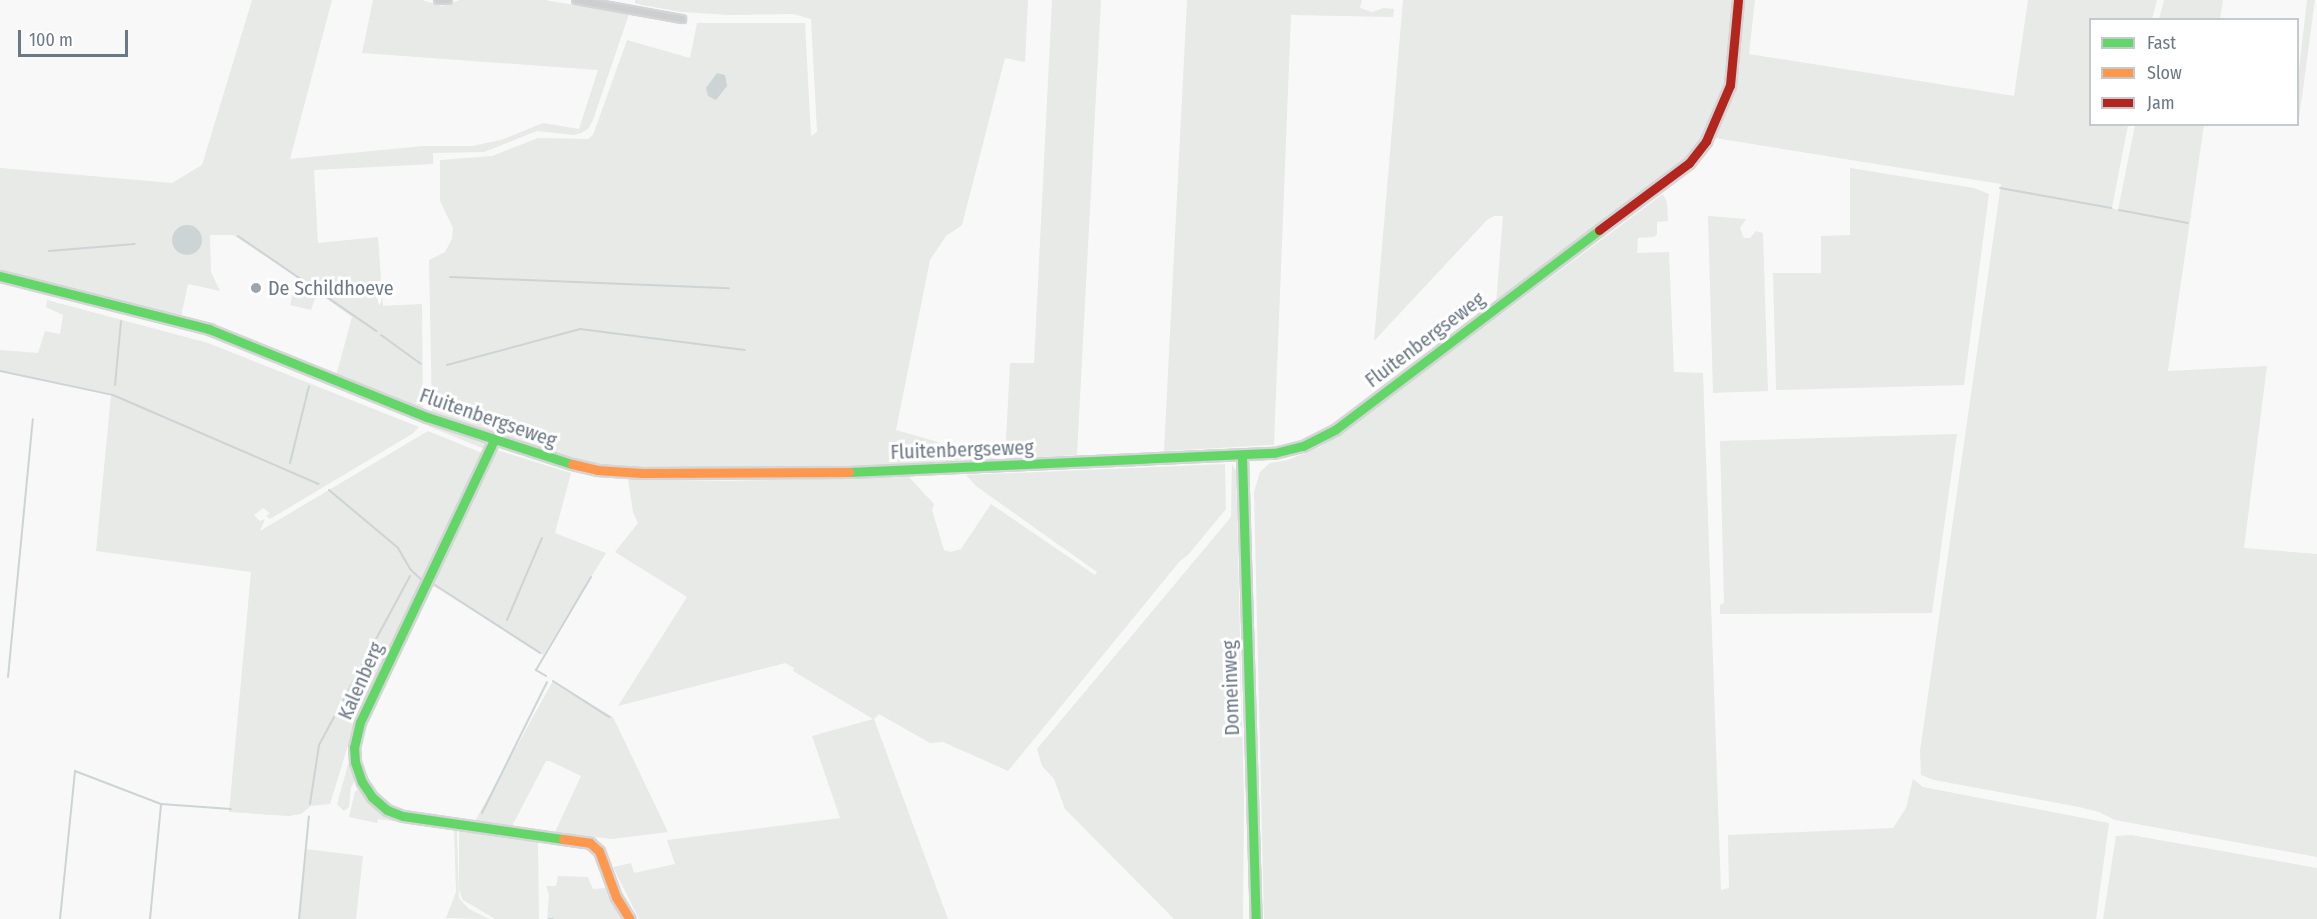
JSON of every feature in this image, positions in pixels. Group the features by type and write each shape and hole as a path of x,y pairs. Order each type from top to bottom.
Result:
{"street":[{"path":"438,0 448,0"},
{"path":"576,0 682,19"},
{"name":"Fluitenbergseweg","path":"0,276 209,329 427,417 571,465 597,470 642,473 872,472 1242,457 1291,450 1328,435 1689,163 1706,141 1730,85 1738,0"},
{"name":"Kalenberg","path":"494,440 360,722 354,747 354,762 362,782 372,797 387,810 403,816 580,840 592,845 598,851 616,897 630,919"},
{"name":"Domeinweg","path":"1242,457 1256,919"}],"shaded area":[{"path":"252,0 332,0 290,159 423,146 472,146 501,140 543,123 579,129 598,70 362,53 373,0 422,0 442,6 460,0 545,0 629,14 593,120 588,129 581,133 574,135 537,131 484,152 433,153 433,164 314,170 318,243 378,237 383,306 422,304 423,412 336,376 352,317 317,292 311,310 290,305 297,277 233,235 210,235 211,272 220,291 188,284 181,317 0,271 0,168 172,183 202,165"},
{"path":"635,0 1028,0 1025,62 1005,58 962,225 946,236 930,260 896,430 997,459 773,470 604,467 579,463 432,415 429,260 445,252 452,239 453,228 440,201 440,160 492,156 538,138 588,139 593,135 627,40 690,58 697,23 805,23 811,136 817,132 811,19 793,14 729,15 682,12 642,5 635,3"},
{"path":"1052,0 1101,0 1077,455 1005,459 1010,363 1034,363"},
{"path":"1187,0 1362,0 1360,8 1372,12 1384,8 1394,9 1393,17 1291,15 1274,445 1164,451"},
{"path":"1403,0 1736,0 1726,82 1720,105 1710,126 1685,160 1663,180 1496,304 1503,216 1494,216 1487,220 1374,341"},
{"path":"1744,0 1755,0 1749,54 2014,96 2028,0 2157,0 2152,18 2089,18 2089,126 2128,126 2112,208 2118,210 2135,126 2204,126 2168,371 2267,366 2244,548 2317,554 2317,857 2115,820 2099,812 2079,807 1934,780 1921,775 1920,751 2001,184 1715,138 1730,100 1738,65"},
{"path":"2164,0 2223,0 2220,18 2159,18"},
{"path":"2307,0 2315,0 2299,119 2299,69"},
{"path":"717,73 725,75 727,86 716,100 708,96 706,88"},
{"path":"1850,168 1974,188 1989,194 1964,385 1776,390 1773,273 1821,273 1821,236 1850,235"},
{"path":"1663,194 1667,203 1668,221 1657,222 1657,234 1654,237 1638,238 1637,253 1669,252 1674,372 1703,373 1721,890 1729,888 1728,835 1893,828 1906,808 1913,779 1923,787 2109,823 2096,919 1264,919 1254,492 1260,472 1270,463 1288,460 1320,447 1347,429"},
{"path":"1708,216 1746,219 1740,228 1744,238 1750,238 1756,231 1763,233 1768,391 1713,393"},
{"path":"187,225 193,226 201,234 201,246 193,254 187,255 181,254 173,246 172,240 173,234 181,226"},
{"path":"47,300 208,343 419,427 412,434 270,519 266,516 270,513 263,508 254,515 260,521 265,519 260,531 428,431 482,453 484,456 354,726 330,804 311,806 301,814 289,816 229,812 251,572 96,551 111,395 0,371 0,350 38,353 45,331 60,334 63,315 46,307"},
{"path":"431,423 484,441 487,450 428,426"},
{"path":"1957,434 1932,613 1720,614 1720,605 1724,603 1720,441"},
{"path":"497,450 571,473 555,533 606,553 543,655 432,585"},
{"path":"1225,464 1226,509 1188,555 1180,561 1008,771 943,742 930,743 879,714 874,719 948,919 639,919 613,867 631,863 634,873 675,864 667,840 840,818 812,736 873,719 793,671 794,668 785,663 618,706 687,597 615,552 638,523 633,512 628,479 725,481 909,477 934,504 932,510 944,550 951,552 961,549 991,504 1095,575 1097,572 976,486 966,475"},
{"path":"1232,464 1236,471 1244,799 1243,919 1174,919 1065,809 1054,779 1042,766 1037,749 1231,517"},
{"path":"553,681 613,717 668,832 612,839 555,832 581,776 550,761 546,761 512,826 475,821"},
{"path":"351,754 356,779 351,787 349,807 344,811 337,804"},
{"path":"359,789 379,811 406,823 378,819 377,823 349,817 355,791"},
{"path":"454,829 457,830 459,898 469,909 489,919 446,918 456,892"},
{"path":"459,830 538,841 539,919 495,919 463,900 459,890"},
{"path":"2131,835 2317,868 2317,919 2103,919 2116,836"},
{"path":"305,849 363,856 356,919 299,919"},
{"path":"558,876 588,877 593,889 608,888 623,919 547,919 549,895 546,886 556,886"}],"waterway":[{"path":"2000,188 2111,208"},
{"path":"2119,210 2188,223"},
{"path":"238,236 376,331"},
{"path":"49,251 135,244"},
{"path":"450,277 729,288"},
{"path":"115,385 121,321"},
{"path":"447,365 580,329 745,350"},
{"path":"381,335 421,364"},
{"path":"0,371 113,395 319,484"},
{"path":"290,463 309,386"},
{"path":"8,677 33,419"},
{"path":"329,490 398,548 410,569 422,580"},
{"path":"507,620 542,538"},
{"path":"310,804 319,745 410,576"},
{"path":"546,676 536,670 591,577"},
{"path":"435,585 540,653"},
{"path":"553,681 609,717"},
{"path":"482,813 547,682"},
{"path":"60,919 75,771 161,804 231,809"},
{"path":"150,919 161,805"},
{"path":"299,919 309,816"}],"traffic: fast":[{"path":"849,472 1274,453 1303,446 1336,429 1599,230"},
{"path":"0,276 209,329 427,417 572,464"},
{"path":"494,440 360,722 354,747 355,762 362,782 372,797 387,810 403,816 563,839"},
{"path":"1242,457 1256,919"}],"traffic: slow":[{"path":"572,464 597,470 642,473 849,472"},
{"path":"563,839 590,843 599,851 616,897 630,919"}],"traffic: jam":[{"path":"1599,230 1689,163 1706,141 1730,85 1738,0"}],"place":[{"name":"De Schildhoeve","path":"256,288"}]}
